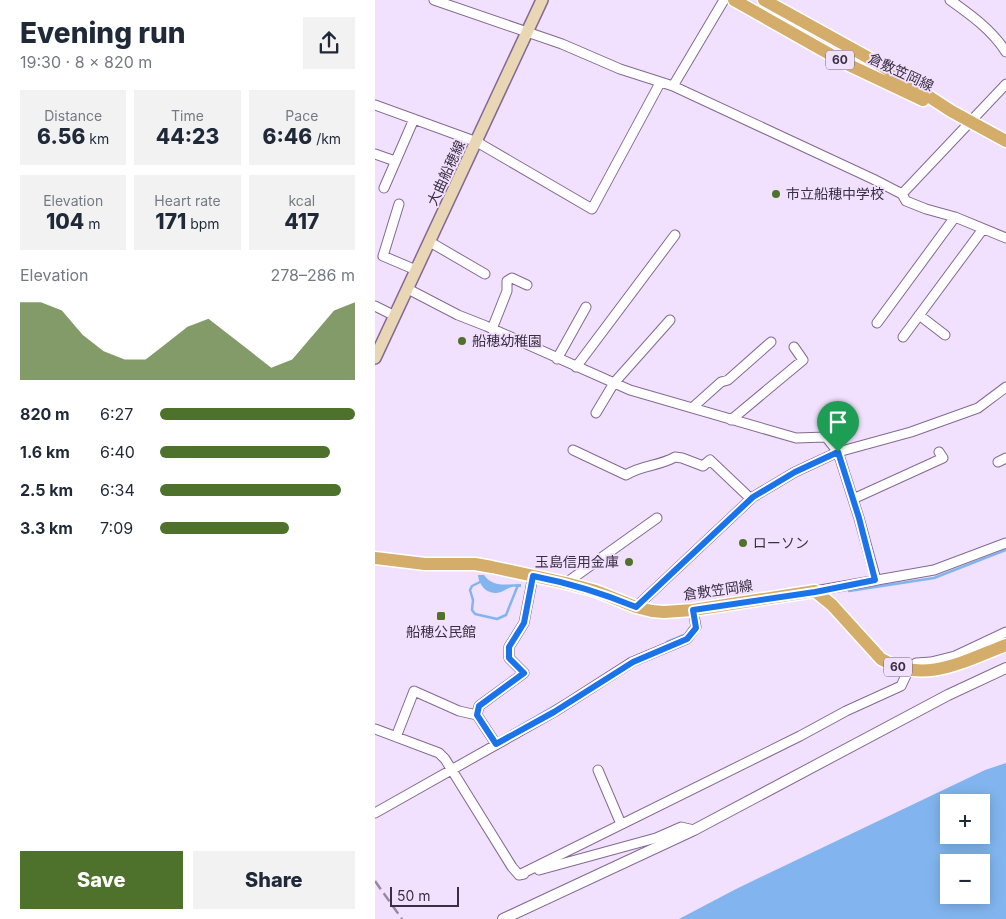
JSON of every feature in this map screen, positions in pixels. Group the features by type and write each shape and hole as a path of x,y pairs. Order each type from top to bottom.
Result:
{"main road":[{"name":"大曲船穂線","path":"375,358 542,0"},
{"name":"倉敷笠岡線","path":"734,0 849,65 906,93 951,111"},
{"name":"倉敷笠岡線","path":"764,0 876,62 951,111 1006,141"},
{"name":"倉敷笠岡線","path":"375,558 425,564 475,564 566,583 596,591 636,607 652,611 693,610 815,592"},
{"name":"60","path":"815,592 832,606 881,659 890,665 907,670 928,671 945,668 1006,645"}],"street":[{"path":"434,0 562,44 660,84 673,86 902,194 906,201 926,210 955,217 1006,238"},
{"path":"673,86 724,0"},
{"path":"950,0 978,20 1000,42 1006,52"},
{"path":"375,106 477,142 592,209 660,84"},
{"path":"902,194 1006,84"},
{"path":"384,188 414,119"},
{"path":"375,154 395,161"},
{"path":"399,204 383,256 416,270"},
{"path":"877,323 955,217"},
{"path":"903,337 983,229"},
{"path":"576,367 675,235"},
{"path":"430,242 485,274"},
{"path":"492,329 507,291 507,281 513,278 527,285"},
{"path":"408,289 457,315 630,390 796,438 826,436 838,452 875,580"},
{"path":"375,306 395,316"},
{"path":"557,359 586,307"},
{"path":"919,315 945,335"},
{"path":"596,413 614,383 670,320"},
{"path":"692,408 721,382 728,380 771,342"},
{"path":"731,420 803,360 794,346"},
{"path":"636,607 751,499 795,472 838,452 954,418 978,408 1006,387"},
{"path":"573,450 626,475 647,466 667,462 675,457 703,466 710,460 751,499"},
{"path":"853,499 943,458 939,452"},
{"path":"566,583 657,518"},
{"path":"815,592 875,580 919,574 1006,543"},
{"path":"477,715 479,706 524,673 509,658 509,647 524,623 533,576"},
{"path":"375,813 495,742 554,712 633,662 687,639 696,628 693,610"},
{"path":"519,875 800,736 846,711 901,686 907,670 916,663 931,662 955,656 1006,632"},
{"path":"503,919 694,830 948,695 1006,668"},
{"path":"396,737 414,691 459,711 477,715 495,742"},
{"path":"375,728 439,753 451,767 512,868 519,875"},
{"path":"598,770 621,824"},
{"path":"519,875 656,838 681,827 694,830"}],"water":[{"path":"478,575 484,575 496,584 521,584 521,587 512,587 501,592 492,593 485,590 480,583"},
{"path":"1006,763 1006,919 679,919 736,889 985,770"}],"waterway":[{"path":"849,591 934,578 1006,550"},
{"path":"482,581 472,586 470,590 473,600 472,610 475,614 497,619 506,615 518,585"},
{"path":"667,642 684,635"},
{"path":"496,740 563,701"}],"railway":[{"path":"375,881 402,919"}],"place":[{"name":"市立船穂中学校","path":"776,194"},
{"name":"船穂幼稚園","path":"462,341"},
{"name":"ローソン","path":"743,543"},
{"name":"玉島信用金庫","path":"629,562"},
{"name":"船穂公民館","path":"441,616"}],"route":[{"path":"838,452 859,518 875,580 815,592 811,591 693,610 696,628 687,639 633,662 554,712 496,744 477,715 479,706 524,673 509,658 509,647 524,623 533,576 596,591 636,607 753,497 795,472 838,452"}]}
